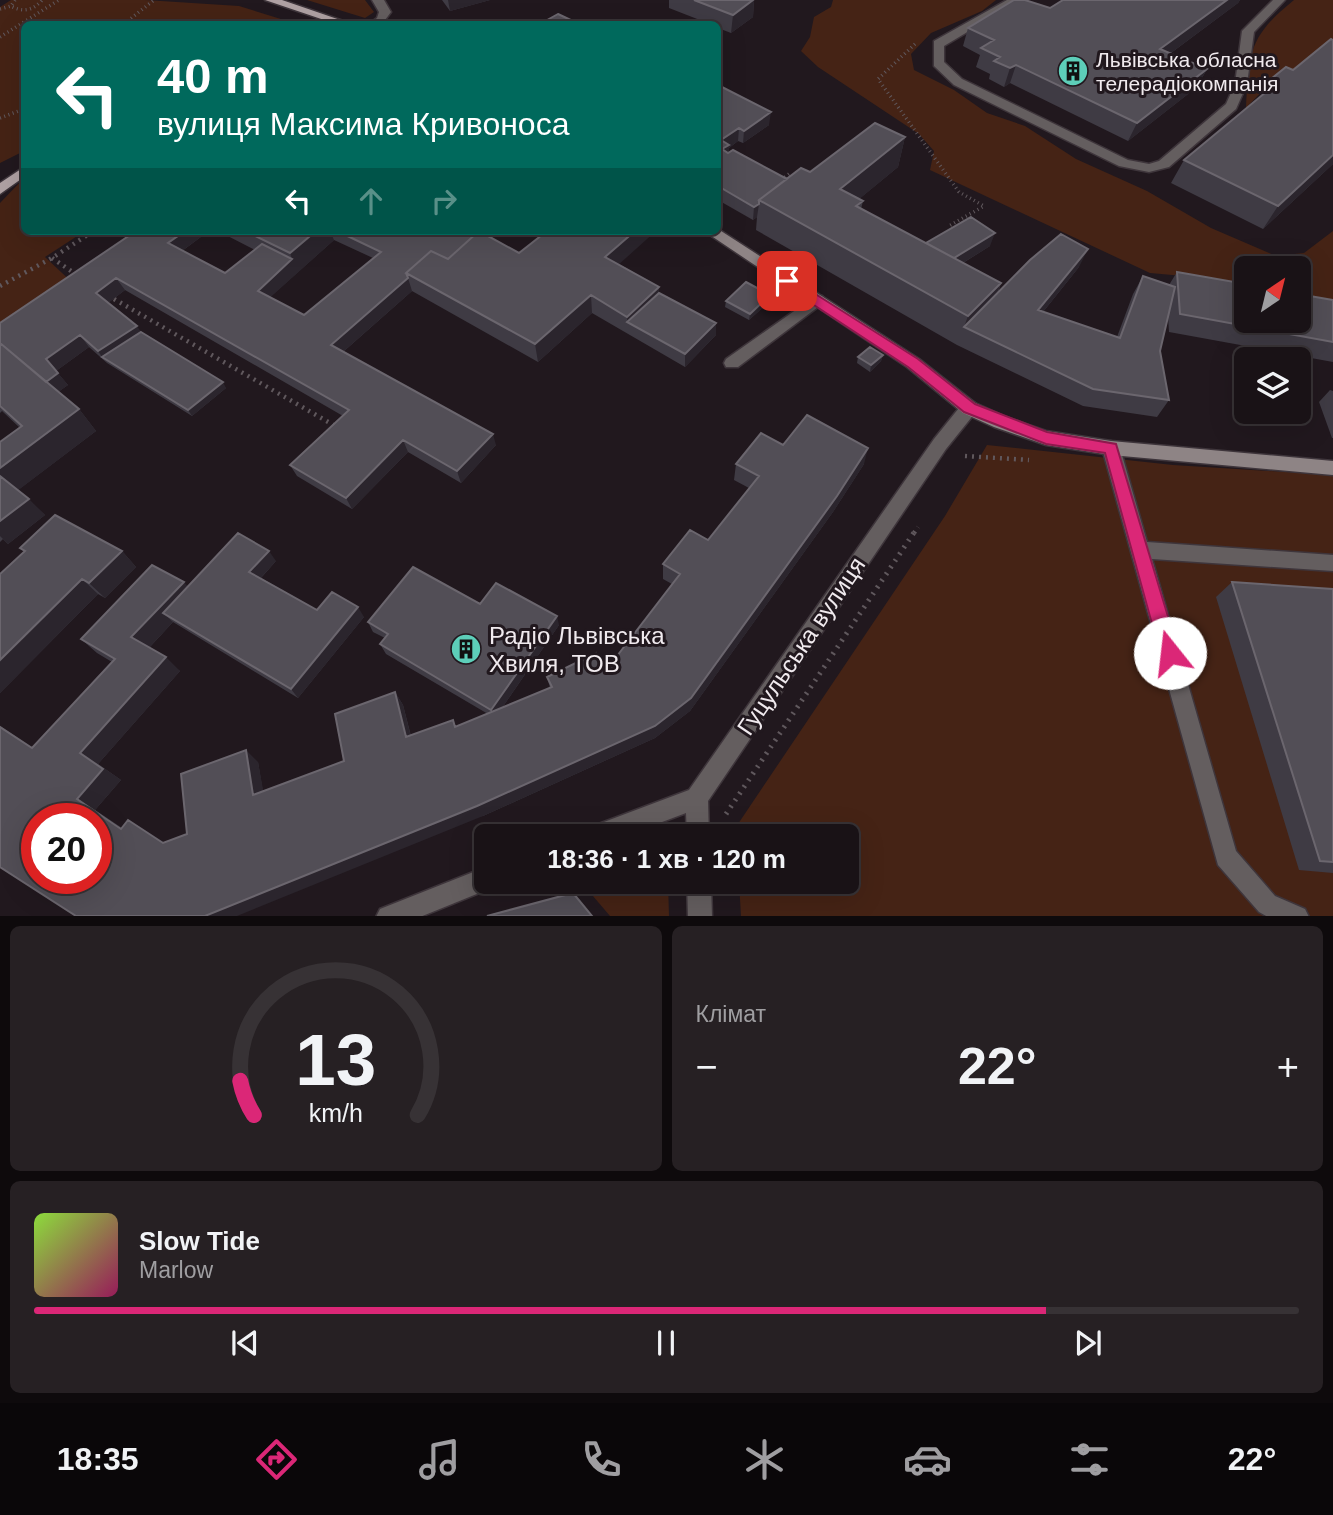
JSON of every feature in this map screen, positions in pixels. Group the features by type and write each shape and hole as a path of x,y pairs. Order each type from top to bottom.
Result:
{"main road":[{"path":"271,0 337,21"},
{"path":"0,190 21,173"},
{"path":"717,235 913,363 970,408 1046,438 1111,448 1333,468"}],"street":[{"path":"378,0 386,12 380,21"},
{"path":"1015,0 937,44 938,63 958,82 1124,163 1149,168 1164,164 1232,106 1241,84 1248,31 1279,0"},
{"path":"732,363 817,300"},
{"name":"Гуцульська вулиця","path":"698,798 940,444 970,408"},
{"path":"1111,448 1226,857 1266,904 1297,916"},
{"path":"1141,550 1333,563"},
{"path":"628,824 698,798 698,824"},
{"path":"388,916 474,884"},
{"path":"699,894 700,916"}],"path":[{"path":"11,6 15,0"},
{"path":"0,9 11,6 25,10 39,5 42,0 53,4"},
{"path":"26,21 59,0"},
{"path":"128,21 154,0"},
{"path":"0,37 21,24"},
{"path":"915,44 878,79 959,192 984,206 949,226"},
{"path":"0,118 21,110"},
{"path":"786,188 777,183 789,174"},
{"path":"0,286 52,258 87,235"},
{"path":"52,258 85,280"},
{"path":"114,299 344,431"},
{"path":"959,466 967,454 1035,461"},
{"path":"723,819 921,523"}],"shaded area":[{"path":"11,0 145,0 239,6 287,21 21,21 21,152 0,163 0,7"},
{"path":"307,0 365,0 374,12 365,18"},
{"path":"833,0 996,0 982,11 931,33 911,54 914,70 954,90 987,113 1025,126 1076,159 1147,191 1211,228 1276,256 1234,256 1234,286 1206,278 1150,273 930,170 934,151 919,134 818,67 801,51 810,37 814,17 831,7"},
{"path":"1294,0 1333,0 1333,66 1282,85 1266,87 1246,108 1248,73 1254,47 1268,25"},
{"path":"21,181 21,235 79,235 45,257 77,287 0,338 0,203"},
{"path":"1333,231 1333,304 1311,301 1311,256 1276,256 1304,253"},
{"path":"987,445 1173,465 1333,475 1333,916 741,916 740,894 859,894 859,824 738,824 945,516"},
{"path":"591,894 668,894 669,916 610,916"}],"building":[{"path":"694,0 753,0 733,15"},
{"name":"Львівська обласна телерадіокомпанія","path":"1014,0 1025,0 1050,8 1063,0 1227,0 1160,49 1207,69 1137,123 1016,65 1010,68 994,61 1000,57 981,48 994,40 968,28"},
{"path":"558,14 573,21 545,21"},
{"path":"1331,39 1333,155 1278,206 1184,160 1278,82 1271,79 1286,67 1293,70"},
{"path":"721,87 771,112 744,131 739,128 721,140"},
{"path":"875,123 905,137 840,189 863,201 856,206 1001,283 968,316 759,200 801,168 810,172"},
{"path":"721,140 729,145 722,149 728,153 733,150 787,179 759,200 759,204 754,207 721,188"},
{"path":"971,217 995,233 954,258 926,243"},
{"path":"1061,234 1088,249 1038,310 1120,338 1143,276 1175,287 1160,351 1169,400 1093,389 964,327 1030,260"},
{"path":"130,235 179,235 168,243 225,273 262,244 292,259 258,291 304,315 381,252 345,235 475,235 448,259 431,251 406,273 408,278 331,345 493,434 457,471 403,440 346,498 290,465 349,410 116,278 96,293 137,326 98,351 80,335 46,359 58,373 46,382 0,343 0,323"},
{"path":"253,235 311,235 290,253"},
{"path":"475,235 486,235 519,253 542,235 630,235 605,257 659,287 627,317 591,295 535,344 406,273 431,251 448,259"},
{"path":"1177,272 1234,282 1234,324 1180,314"},
{"path":"746,282 770,295 750,314 726,301"},
{"path":"659,293 716,323 685,354 627,322"},
{"path":"1311,296 1333,300 1333,342 1284,333 1311,333"},
{"path":"141,332 223,382 188,410 102,357"},
{"path":"0,343 79,409 0,468 0,442 22,426 0,406"},
{"path":"870,347 883,355 871,365 858,357"},
{"path":"807,415 868,448 837,496 691,698 655,726 477,806 205,916 76,916 42,894 112,894 112,823 121,829 128,820 163,843 187,834 181,774 246,750 253,795 344,761 335,714 395,692 406,737 453,720 455,727 552,687 547,677 596,653 602,663 617,656 680,574 663,564 690,530 708,540 759,476 736,464 761,433 783,445"},
{"path":"0,476 29,499 0,521"},
{"path":"55,515 122,551 89,583 82,579 0,660 0,574 25,551 20,548"},
{"path":"238,533 269,551 249,572 317,610 332,592 358,607 291,689 163,613"},
{"path":"152,565 184,582 131,637 166,657 80,753 103,769 77,799 83,803 21,803 21,881 0,867 0,727 32,748 115,659 81,639"},
{"name":"Радіо Львівська Хвиля, ТОВ","path":"413,567 480,604 496,583 557,616 491,710 380,644 388,634 368,622"},
{"path":"1232,582 1333,589 1333,862 1320,861"},
{"path":"574,894 592,916 487,916"}],"place":[{"name":"Львівська обласна телерадіокомпанія","path":"1073,71"},
{"name":"Радіо Львівська Хвиля, ТОВ","path":"466,649"}],"route":[{"path":"787,281 913,363 970,408 1046,438 1111,448 1170,653"}]}
